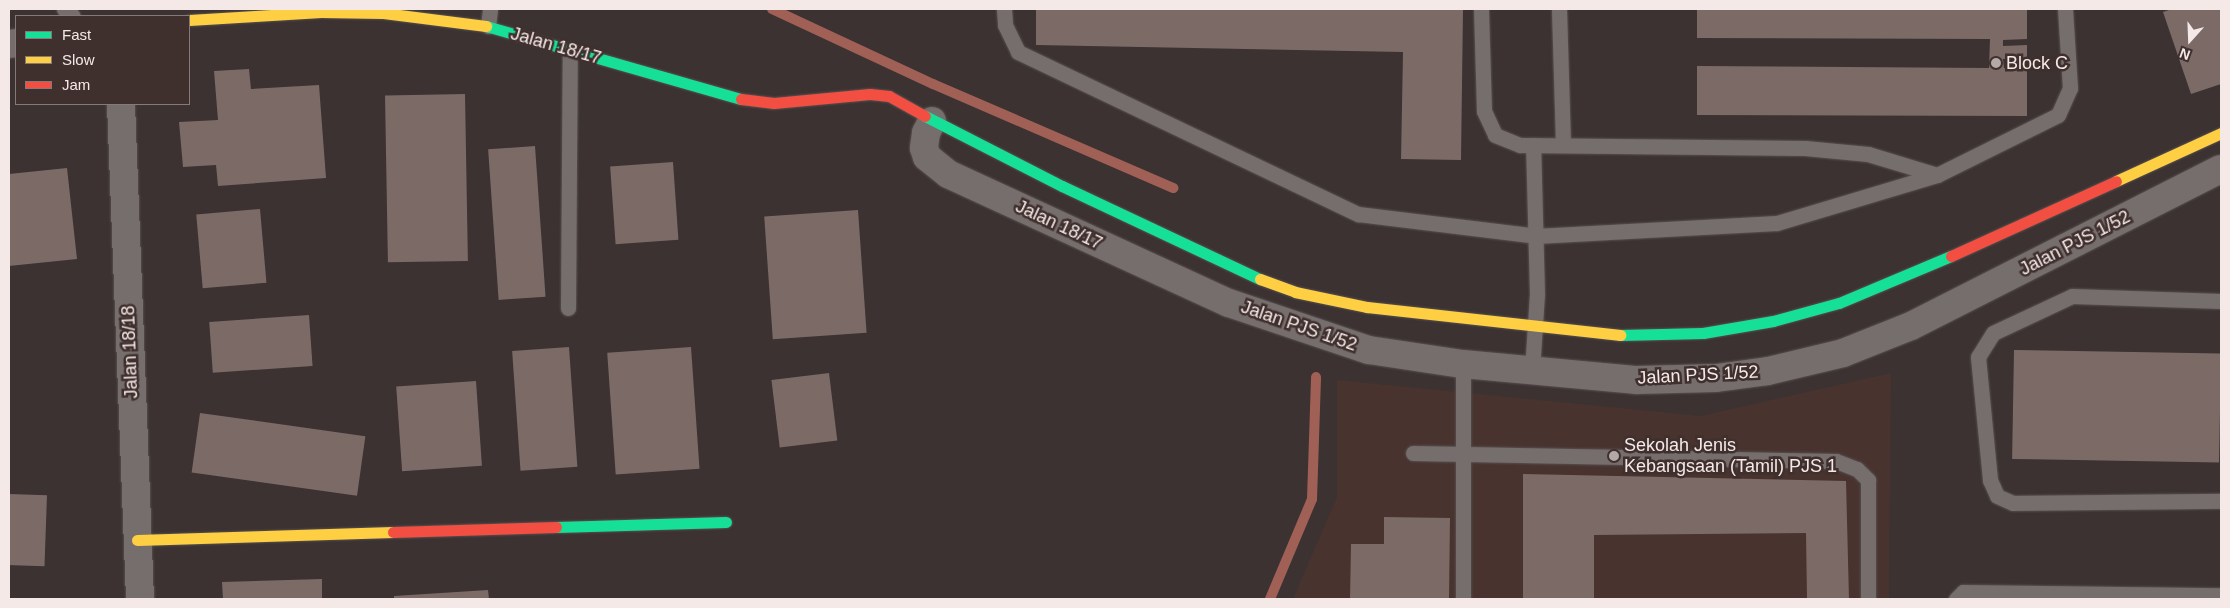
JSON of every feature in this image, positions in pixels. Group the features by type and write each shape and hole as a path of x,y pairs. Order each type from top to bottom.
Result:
{"street":[{"name":"Jalan 18/17","path":"190,20 361,12 488,26 748,101 774,103 870,94 889,96 924,116 926,133 924,148 927,157 948,174 1229,303"},
{"name":"Jalan 18/18","path":"121,105 140,599"},
{"name":"Jalan PJS 1/52","path":"924,116 1238,270 1294,292 1367,307 1611,335 1703,333 1772,321 1839,303 1909,274 2221,133"},
{"name":"Jalan PJS 1/52","path":"1229,303 1369,350 1463,364 1637,380 1716,378 1768,371 1843,353 1911,326 2221,169"},
{"path":"1229,303 1238,270"},
{"path":"137,540 726,522"}],"lane":[{"path":"488,26 490,9"},
{"path":"1004,9 1005,25 1018,52 1358,214 1536,236 1777,224 1937,175 2058,115 2070,88 2065,9"},
{"path":"1481,9 1484,111 1494,135 1520,145 1805,148 1868,154 1937,175"},
{"path":"1560,9 1563,144"},
{"path":"568,308 570,50"},
{"path":"1532,371 1536,236 1533,145"},
{"path":"2221,302 2072,296 1992,333 1978,357 1990,480 1997,496 2014,503 2221,500"},
{"path":"1463,364 1463,599"},
{"path":"1413,453 1836,461 1856,469 1868,480 1868,599"},
{"path":"1956,599 1963,592 2146,597 2221,595"}],"shaded area":[{"name":"Sekolah Jenis Kebangsaan (Tamil) PJS 1","path":"1891,373 1889,599 1293,599 1337,497 1337,380 1701,416"}],"building":[{"path":"1036,9 1463,9 1461,160 1401,159 1403,52 1036,45"},
{"name":"Block C","path":"1697,9 2027,9 2027,39 2003,40 2003,46 2027,45 2027,59 2003,59 2004,68 2027,68 2027,116 1697,115 1697,66 1989,68 1990,39 1697,38"},
{"path":"2172,9 2221,9 2221,84 2191,94 2163,12"},
{"path":"249,69 251,89 319,85 326,178 218,186 216,165 183,167 179,122 218,120 214,71"},
{"path":"465,94 468,261 388,262 385,95"},
{"path":"535,146 546,297 499,300 488,149"},
{"path":"673,162 678,240 616,244 610,166"},
{"path":"67,168 77,259 9,266 9,174"},
{"path":"260,209 266,283 203,288 196,215"},
{"path":"858,210 867,333 773,339 764,217"},
{"path":"309,315 313,366 213,373 209,322"},
{"path":"569,347 577,467 521,471 512,351"},
{"path":"691,347 700,469 616,475 607,353"},
{"path":"2014,350 2221,354 2219,463 2012,459"},
{"path":"829,373 837,440 780,448 771,380"},
{"path":"476,381 482,466 402,471 396,387"},
{"path":"200,413 365,436 357,496 192,472"},
{"path":"1523,474 1846,481 1849,599 1807,599 1806,533 1594,535 1594,599 1523,599"},
{"path":"9,494 47,495 44,566 9,565"},
{"path":"1384,517 1450,518 1449,599 1350,599 1351,544 1384,544"},
{"path":"322,579 322,599 223,599 222,582"},
{"path":"488,590 489,599 394,599 394,596"}],"waterway":[{"path":"772,9 933,84 1173,188"},
{"path":"1270,599 1312,499 1316,377"}],"traffic: fast":[{"path":"486,26 741,99"},
{"path":"925,116 1062,186 1260,279"},
{"path":"1620,335 1703,333 1773,321 1839,303 1951,256"},
{"path":"556,527 726,522"}],"traffic: slow":[{"path":"190,20 321,12 383,13 486,26"},
{"path":"2116,181 2221,133"},
{"path":"1260,279 1295,292 1367,307 1620,335"},
{"path":"137,540 393,532"}],"traffic: jam":[{"path":"741,99 774,103 870,94 889,96 925,116"},
{"path":"1951,256 2116,181"},
{"path":"393,532 556,527"}],"place":[{"name":"Block C","path":"1996,63"},
{"name":"Sekolah Jenis Kebangsaan (Tamil) PJS 1","path":"1614,456"}]}
